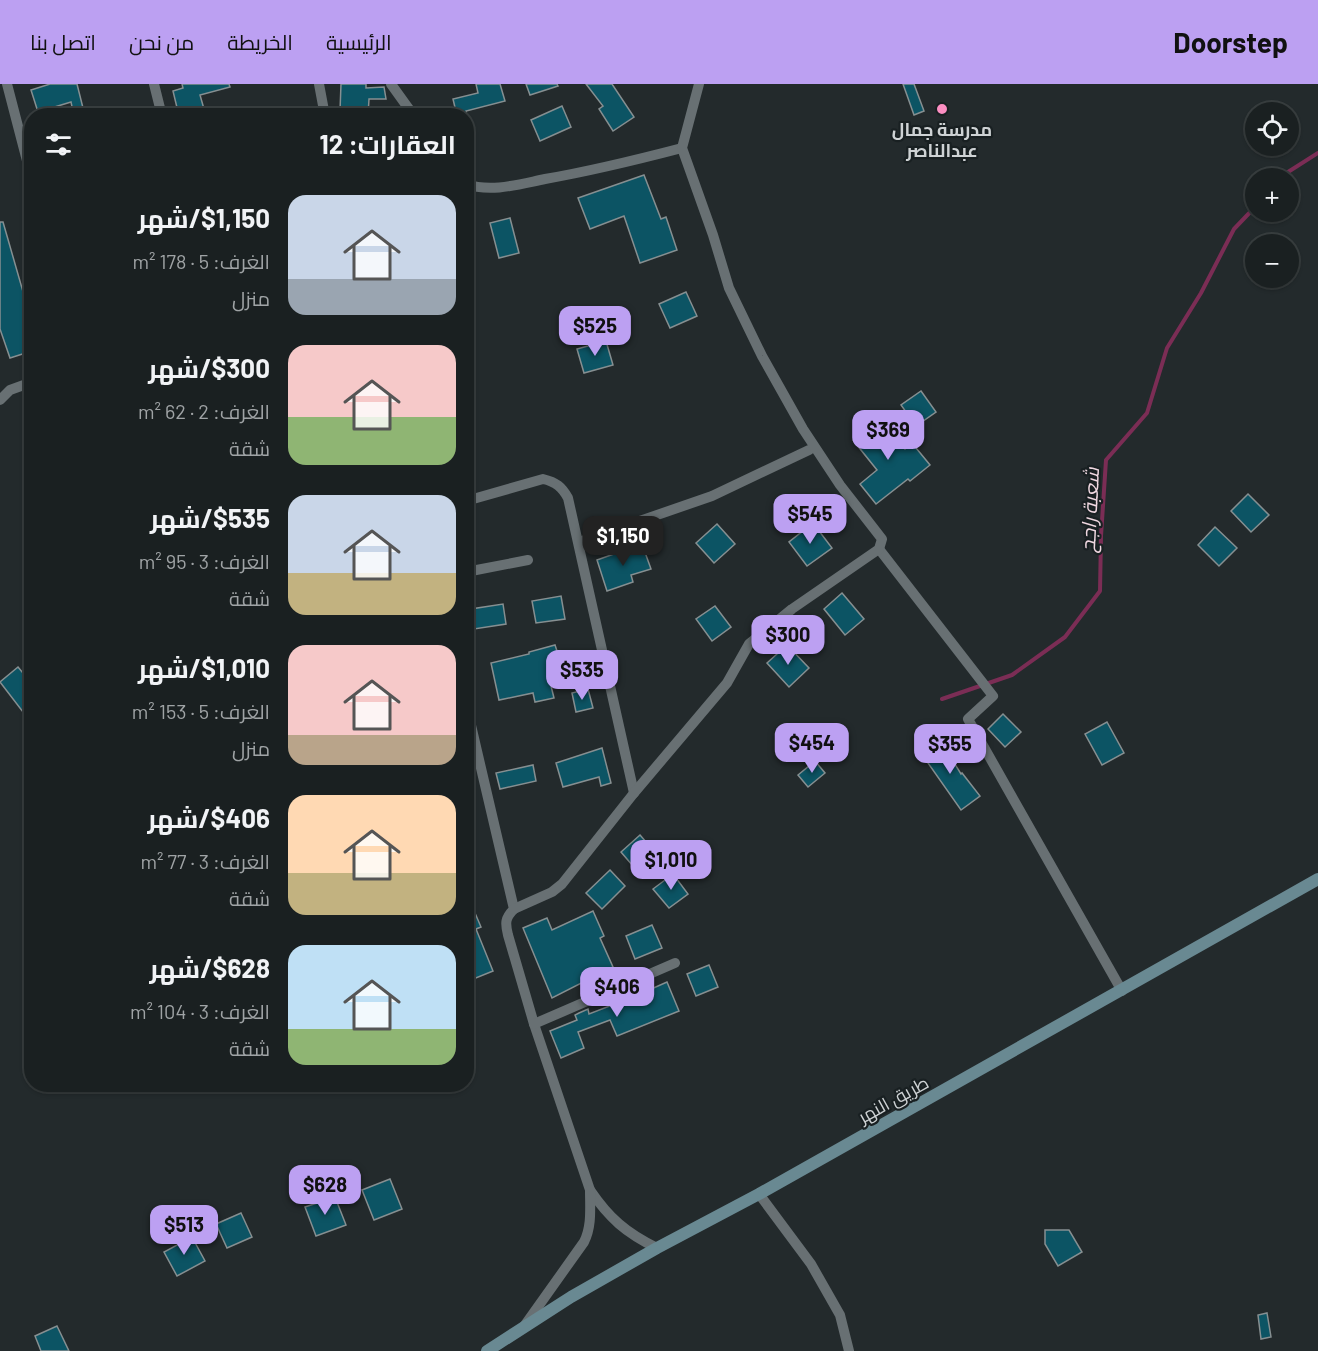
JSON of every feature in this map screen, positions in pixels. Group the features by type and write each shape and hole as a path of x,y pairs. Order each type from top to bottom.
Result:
{"main road":[{"name":"طريق النهر","path":"487,1351 571,1297 657,1248 759,1194 1318,879"}],"street":[{"path":"7,84 24,138"},
{"path":"154,84 160,108"},
{"path":"319,84 324,108"},
{"path":"391,84 408,108"},
{"path":"657,1248 635,1237 619,1225 604,1210 590,1190 534,1024 505,922 508,914 514,909 552,892 562,884 634,793 727,683 749,644 792,609 879,549 882,539 840,485 803,429 757,346 729,288 682,148 699,84"},
{"path":"474,186 487,188 505,187 591,171 682,148"},
{"path":"0,400 10,390 24,385"},
{"path":"579,542 712,496 809,450"},
{"path":"474,499 543,479 562,488 568,498 634,793"},
{"path":"879,549 993,696 968,719 1122,991"},
{"path":"474,570 528,560"},
{"path":"474,738 514,909"},
{"path":"534,1024 675,963"},
{"path":"522,1329 589,1232 590,1190"},
{"path":"759,1194 811,1264 840,1315 849,1351"}],"building":[{"path":"50,84 77,84 83,108 72,108 71,102 51,108 37,108 31,90"},
{"path":"182,84 229,84 230,87 200,95 204,108 177,108 173,91 183,88"},
{"path":"341,84 366,84 366,88 384,87 386,99 369,99 368,108 340,108"},
{"path":"476,84 500,84 505,101 474,109 455,108 453,99 478,93"},
{"path":"526,84 557,84 558,86 530,95"},
{"path":"586,84 612,84 634,117 613,131 599,109 603,106"},
{"path":"903,84 914,84 924,111 914,115"},
{"path":"562,106 571,127 540,141 531,120"},
{"path":"644,175 661,219 666,217 677,250 640,263 624,216 590,229 578,198"},
{"path":"510,218 519,253 499,258 490,223"},
{"path":"0,222 3,222 24,295 24,354 10,358 0,329"},
{"path":"686,292 697,316 670,328 659,304"},
{"path":"606,341 613,365 584,373 577,349"},
{"path":"921,391 936,412 916,426 901,405"},
{"path":"881,418 905,449 912,443 930,465 876,504 860,484 877,470 853,440"},
{"path":"1248,494 1269,515 1251,532 1231,511"},
{"path":"813,523 832,548 807,566 789,542"},
{"path":"717,524 735,544 714,563 696,543"},
{"path":"1215,527 1237,548 1219,566 1198,545"},
{"path":"642,544 651,569 631,575 633,582 607,591 597,560"},
{"path":"842,593 864,619 845,635 824,609"},
{"path":"561,596 565,619 536,623 532,601"},
{"path":"503,604 506,624 474,629 474,609"},
{"path":"715,606 731,627 712,641 696,619"},
{"path":"555,645 559,657 548,674 554,698 535,702 533,693 499,700 491,663"},
{"path":"787,645 809,668 789,687 767,663"},
{"path":"18,667 24,674 24,711 23,712 0,682"},
{"path":"588,689 593,708 576,712 572,693"},
{"path":"1003,714 1021,732 1005,747 988,729"},
{"path":"1107,722 1124,753 1102,765 1085,734"},
{"path":"940,740 961,774 980,796 961,810 921,753"},
{"path":"602,748 611,783 601,786 599,777 563,787 556,763"},
{"path":"815,761 825,773 808,787 798,775"},
{"path":"533,765 536,781 500,789 496,773"},
{"path":"640,835 658,856 639,873 621,852"},
{"path":"610,870 625,886 602,909 586,893"},
{"path":"673,874 688,894 669,908 653,889"},
{"path":"474,911 481,927 476,929 493,971 474,979"},
{"path":"593,911 604,936 600,938 613,967 552,998 523,928 547,918 552,930"},
{"path":"652,925 662,948 635,959 626,936"},
{"path":"709,965 718,987 696,996 687,974"},
{"path":"667,982 679,1011 617,1036 610,1020 578,1032 584,1048 561,1058 550,1031 577,1020 575,1015 588,1009 589,1014 633,997 634,1001 650,993 649,990"},
{"path":"390,1179 402,1209 374,1220 362,1190"},
{"path":"335,1197 346,1225 316,1236 305,1207"},
{"path":"241,1213 252,1237 227,1248 216,1224"},
{"path":"1045,1230 1069,1230 1082,1252 1058,1266 1045,1244"},
{"path":"192,1237 205,1261 177,1276 164,1252"},
{"path":"1267,1313 1271,1337 1261,1339 1258,1315"},
{"path":"57,1326 69,1351 41,1351 35,1336"}],"waterway":[{"name":"شعبة راجح","path":"1294,168 1318,153"},
{"name":"شعبة راجح","path":"942,699 1012,675 1065,637 1100,591 1106,460 1147,413 1167,348 1201,293 1234,229 1245,218"}],"place":[{"name":"مدرسة جمال عبدالناصر","path":"942,109"}]}
